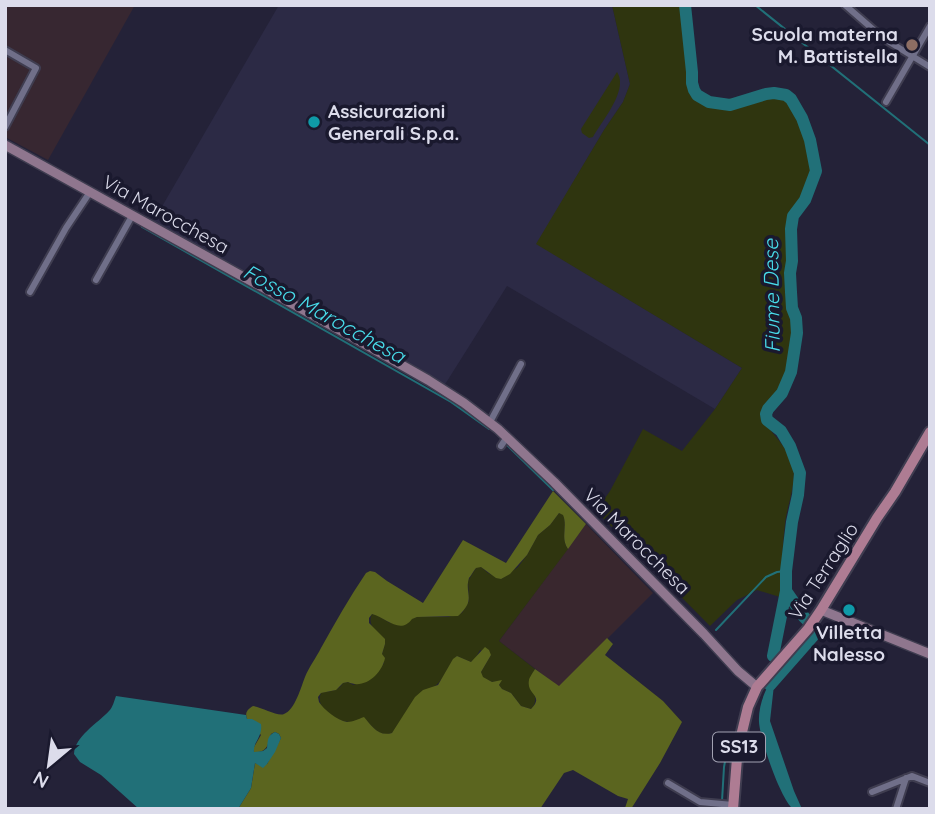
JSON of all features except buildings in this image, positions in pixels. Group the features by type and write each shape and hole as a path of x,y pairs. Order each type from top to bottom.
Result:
{"main road":[{"name":"Via Terraglio","path":"728,805 748,707 757,687 811,625 930,432"}],"street":[{"path":"845,5 883,38 930,67"},
{"path":"886,102 930,26"},
{"path":"5,50 36,68 5,127"},
{"name":"Via Marocchesa","path":"5,145 428,380 490,422 562,490 738,671 757,687"},
{"path":"30,292 90,192"},
{"path":"96,280 132,216"},
{"path":"490,422 521,364"},
{"path":"501,446 508,438"},
{"path":"821,610 930,654"},
{"path":"872,792 912,776 930,783"},
{"path":"895,809 906,778"},
{"path":"668,783 700,802 728,805"}],"shaded area":[{"path":"5,5 135,5 48,160 5,137"},
{"path":"279,5 612,5 630,84 623,102 537,244 742,368 715,409 507,286 444,386 153,222"},
{"path":"612,5 688,5 694,47 694,80 701,94 710,99 723,100 765,92 788,93 801,107 818,150 819,176 799,215 795,229 793,265 796,318 787,374 762,414 790,456 794,470 784,536 781,608 769,655 780,597 757,590 737,600 710,626 596,511 610,491 643,429 682,451 715,409 742,368 536,244 623,102 630,84"},
{"path":"617,72 620,88 617,96 593,137 589,138 581,129"},
{"path":"559,513 563,514 564,518 568,549 499,641 535,669 531,681 535,700 531,709 521,706 511,693 502,689 499,685 501,681 492,682 482,677 481,672 491,655 480,650 471,662 457,656 440,681 392,733 381,733 367,721 343,721 322,707 321,693 336,690 343,683 353,685 362,681 374,674 384,663 382,654 385,644 372,626 372,614 390,623 417,617 448,617 462,613 469,601 468,581 476,568 480,566 501,579 518,567 538,535"},
{"path":"586,524 653,593 559,687 499,641"},
{"path":"778,671 770,721 802,809 793,809 782,793 760,730 762,701"},
{"path":"116,696 246,715 247,719 261,724 254,752 267,748 269,737 275,732 281,738 263,768 255,763 251,788 238,809 139,809 101,775 80,762 74,754 78,742 110,709"}],"green space":[{"path":"553,491 586,524 568,549 563,515 559,513 538,535 527,555 510,574 501,579 481,567 476,568 469,578 469,601 458,616 417,617 403,626 398,626 372,614 369,623 385,639 382,654 385,658 380,670 366,682 343,683 336,690 321,693 319,702 343,721 351,722 364,717 379,732 392,733 415,697 423,690 438,685 453,659 457,656 471,662 485,647 491,655 481,672 483,677 492,682 502,680 499,685 502,689 511,693 521,706 531,709 536,698 530,689 529,680 535,669 559,686 607,638 613,644 605,655 663,701 682,722 631,809 625,808 628,799 573,770 564,773 540,809 238,809 251,788 255,763 267,764 281,738 275,732 271,734 264,750 254,752 261,735 246,717 248,709 253,706 281,715 288,712 297,698 308,670 366,573 375,572 423,603 463,540 506,563"}],"waterway":[{"name":"Fiume Dese","path":"685,5 692,83 697,95 709,102 730,105 766,94 786,95 802,118 810,140 816,171 805,200 793,216 791,229 791,292 797,333 791,372 782,393 766,414 767,420 781,431 790,446 800,473 786,571 786,591 773,656"},
{"path":"755,5 930,145"},
{"name":"Fosso Marocchesa","path":"142,227 451,402 489,429"},
{"name":"Fosso Marocchesa","path":"507,445 553,490"},
{"path":"716,630 766,577 786,571"},
{"name":"Fiume Dese","path":"770,685 814,635 816,629 786,591"},
{"path":"722,801 724,767 730,735"}],"place":[{"name":"Scuola materna M. Battistella","path":"912,45"},
{"name":"Assicurazioni Generali S.p.a.","path":"314,122"},
{"name":"Villetta Nalesso","path":"849,610"}]}
